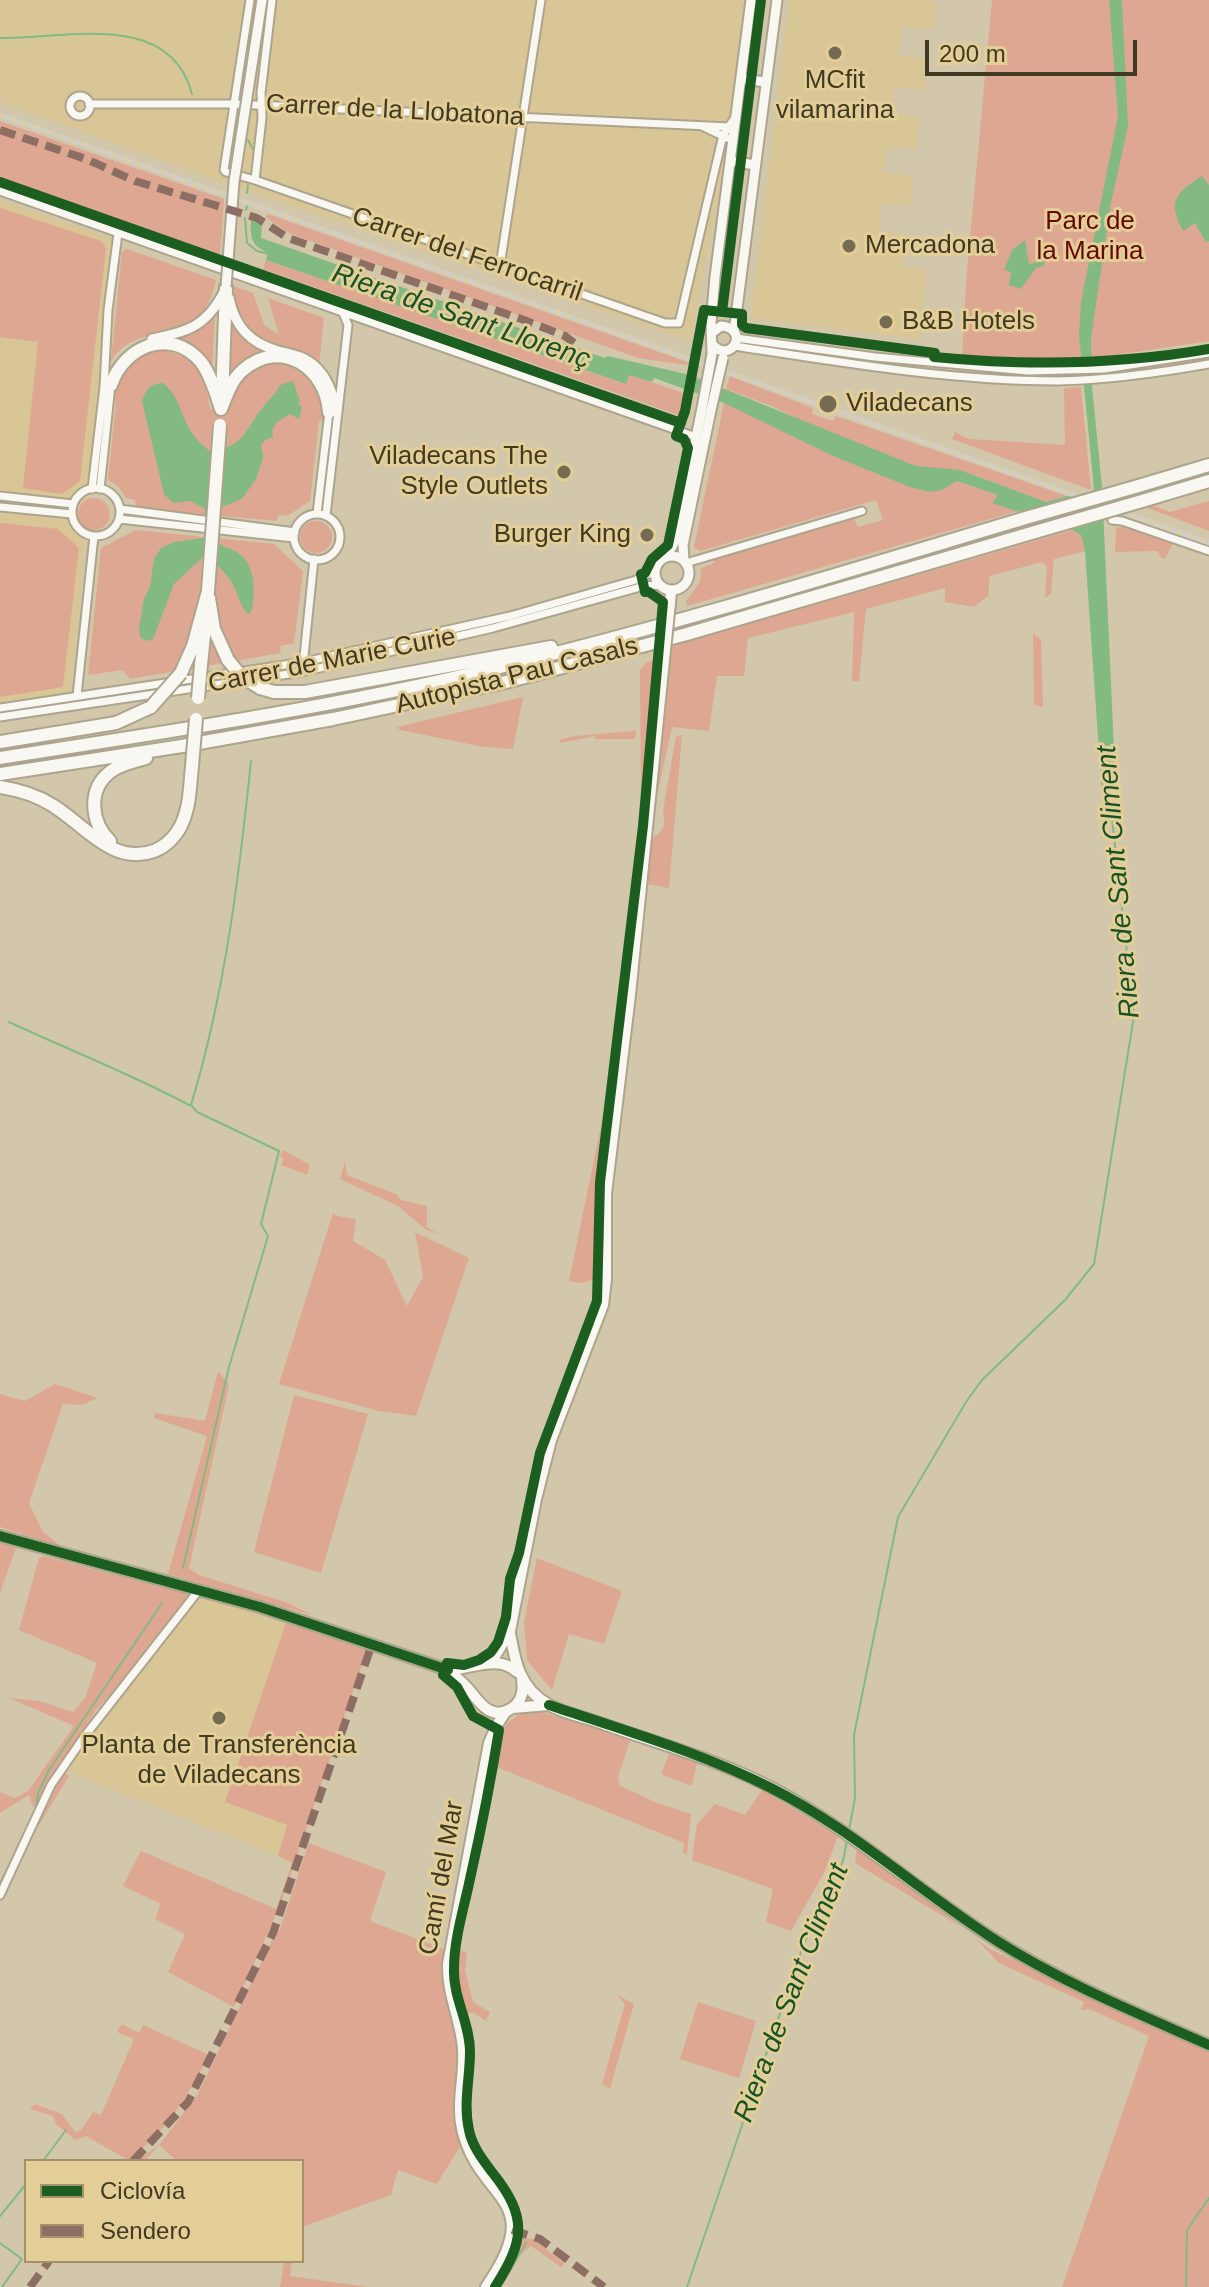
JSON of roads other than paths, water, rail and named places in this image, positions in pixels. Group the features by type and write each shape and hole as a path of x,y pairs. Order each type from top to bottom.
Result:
{"highway":[{"path":"0,787 19,790 50,804 112,848 126,854 162,848 181,826 188,802 208,591 226,287"},
{"path":"107,386 131,354 155,344 172,345 191,353 202,363 221,409"},
{"path":"221,409 231,385 242,371 263,359 283,357 304,364 318,377 333,411"},
{"name":"Autopista Pau Casals","path":"0,758 351,700 501,667 601,641 1209,465"},
{"name":"Autopista Pau Casals","path":"0,774 333,719 577,664 1209,481"},
{"path":"208,591 214,629 228,660 242,677 274,692 305,692 525,651 601,641"},
{"path":"0,742 116,723 151,707 181,673 193,646 208,591"},
{"path":"143,853 119,847 103,833 93,809 97,790 106,775 119,766 182,746"}],"main road":[{"path":"473,1693 475,1676 488,1664 510,1631 547,1456 558,1420 600,1318 605,1294 607,1183 640,908 671,591"},
{"path":"0,1536 260,1607 448,1670 473,1693 480,1706 491,1712 549,1705"},
{"path":"509,1710 522,1694 510,1631"},
{"path":"448,1670 508,1664 549,1705 735,1771 787,1796 1031,1962 1209,2045"},
{"name":"Camí del Mar","path":"480,1706 488,1725 489,1743"},
{"name":"Camí del Mar","path":"486,2287 509,2250 511,2222 504,2200 472,2154 462,2128 459,2110 463,2049 448,1974 489,1743 497,1725 509,1710"}],"street":[{"path":"234,104 250,0"},
{"path":"262,0 234,182 226,287 232,313 241,330 265,346 298,355 316,366 328,384 333,411"},
{"path":"255,180 272,0"},
{"path":"500,266 541,0"},
{"path":"751,0 742,79 728,138 731,161 715,277 706,409 684,540 688,580 679,589 671,591 659,585 654,571 675,541 696,437 706,409 731,345 777,0"},
{"path":"742,79 766,82"},
{"name":"Carrer de la Llobatona","path":"89,104 234,104 700,125 733,122"},
{"name":"Carrer del Ferrocarril","path":"234,104 224,170 665,323 679,323 728,138"},
{"name":"Carrer de la Llobatona","path":"700,125 728,138"},
{"path":"731,161 755,165"},
{"path":"0,191 696,437"},
{"path":"96,489 107,386 108,310 118,233"},
{"path":"107,386 116,364 127,353 146,340 174,335 197,325 217,305 226,287"},
{"path":"321,515 333,411 348,325 343,313"},
{"path":"348,325 354,320 371,322"},
{"path":"713,332 723,326 731,345"},
{"path":"712,349 731,345 969,377 1105,378 1209,364"},
{"path":"1058,376 1209,353"},
{"path":"96,489 111,494 120,509 119,519 110,532 94,536 79,529 72,514 73,504 79,496 96,489"},
{"path":"0,496 73,504"},
{"path":"0,507 72,514"},
{"path":"120,509 294,535"},
{"path":"667,556 685,562 862,511"},
{"path":"321,515 336,524 339,544 330,556 314,559 302,555 294,535 303,519 321,515"},
{"path":"119,519 294,535"},
{"path":"1112,520 1209,551"},
{"path":"77,696 94,536"},
{"path":"302,672 314,559"},
{"name":"Carrer de Marie Curie","path":"0,708 304,662 510,616 636,580 654,571"},
{"name":"Carrer de Marie Curie","path":"0,717 302,672 493,628 644,586 659,585"},
{"path":"0,1895 51,1785 84,1737 199,1590"}],"water":[{"name":"Riera de Sant Llorenç","path":"1109,0 1122,0 1128,126 1111,203 1091,338 1092,386 1102,487 1116,793 1102,795 1085,551 1081,535 992,503 998,495 957,481 942,490 930,492 910,487 833,456 724,403 654,378 652,382 629,375 626,384 266,260 268,253 255,244 251,236 251,220 262,223 261,238 605,358 608,356 690,375 916,466 960,470 1046,502 1067,496 1083,498 1094,489 1079,335 1081,302 1118,116"},
{"path":"1202,176 1209,185 1209,241 1206,242 1195,223 1183,231 1175,204 1180,193"},
{"path":"1025,240 1029,264 1045,261 1044,266 1036,268 1021,289 1009,285 1011,272 1004,270 1012,250"},
{"path":"293,381 300,401 298,404 302,407 299,419 290,414 277,422 272,430 273,437 261,445 263,458 256,479 242,499 219,508 216,539 238,553 248,564 254,587 252,610 249,614 246,611 227,575 204,556 174,584 153,639 146,641 140,637 139,629 154,559 161,548 174,542 204,538 205,509 191,501 173,503 164,494 142,401 146,393 155,385 163,383 168,387 191,431 211,452 239,440 280,385"}],"waterway":[{"path":"0,38 112,34 138,39 162,50 180,67 192,94"},
{"path":"248,140 254,151 253,165"},
{"path":"247,193 248,185"},
{"path":"246,210 247,206"},
{"path":"245,218 247,243 257,251 269,254"},
{"path":"183,1568 229,1367 268,1236 261,1224 279,1151 197,1112 191,1105 222,978 251,761"},
{"name":"Riera de Sant Climent","path":"849,1830 855,1798 854,1735 898,1517 982,1380 1065,1300 1094,1264 1134,1016 1109,792"},
{"path":"9,1022 189,1105"},
{"path":"36,1808 38,1793 49,1770 162,1603"},
{"path":"0,1884 34,1814"},
{"name":"Riera de Sant Climent","path":"687,2287 804,1943 843,1861 847,1840"},
{"path":"44,2159 66,2130"},
{"path":"0,2216 24,2186"},
{"path":"1186,2287 1187,2230 1209,2198"},
{"path":"0,2243 22,2259 2,2287"},
{"path":"500,2287 526,2243"}],"railway":[{"path":"0,115 1209,543"}],"place":[{"name":"MCfit vilamarina","path":"835,53"},
{"name":"Mercadona","path":"849,246"},
{"name":"B&B Hotels","path":"886,322"},
{"name":"Viladecans","path":"828,404"},
{"name":"Viladecans The Style Outlets","path":"564,472"},
{"name":"Burger King","path":"647,535"},
{"name":"Planta de Transferència de Viladecans","path":"219,1718"}],"park label":[{"name":"Parc de la Marina","path":"1090,237"}]}
